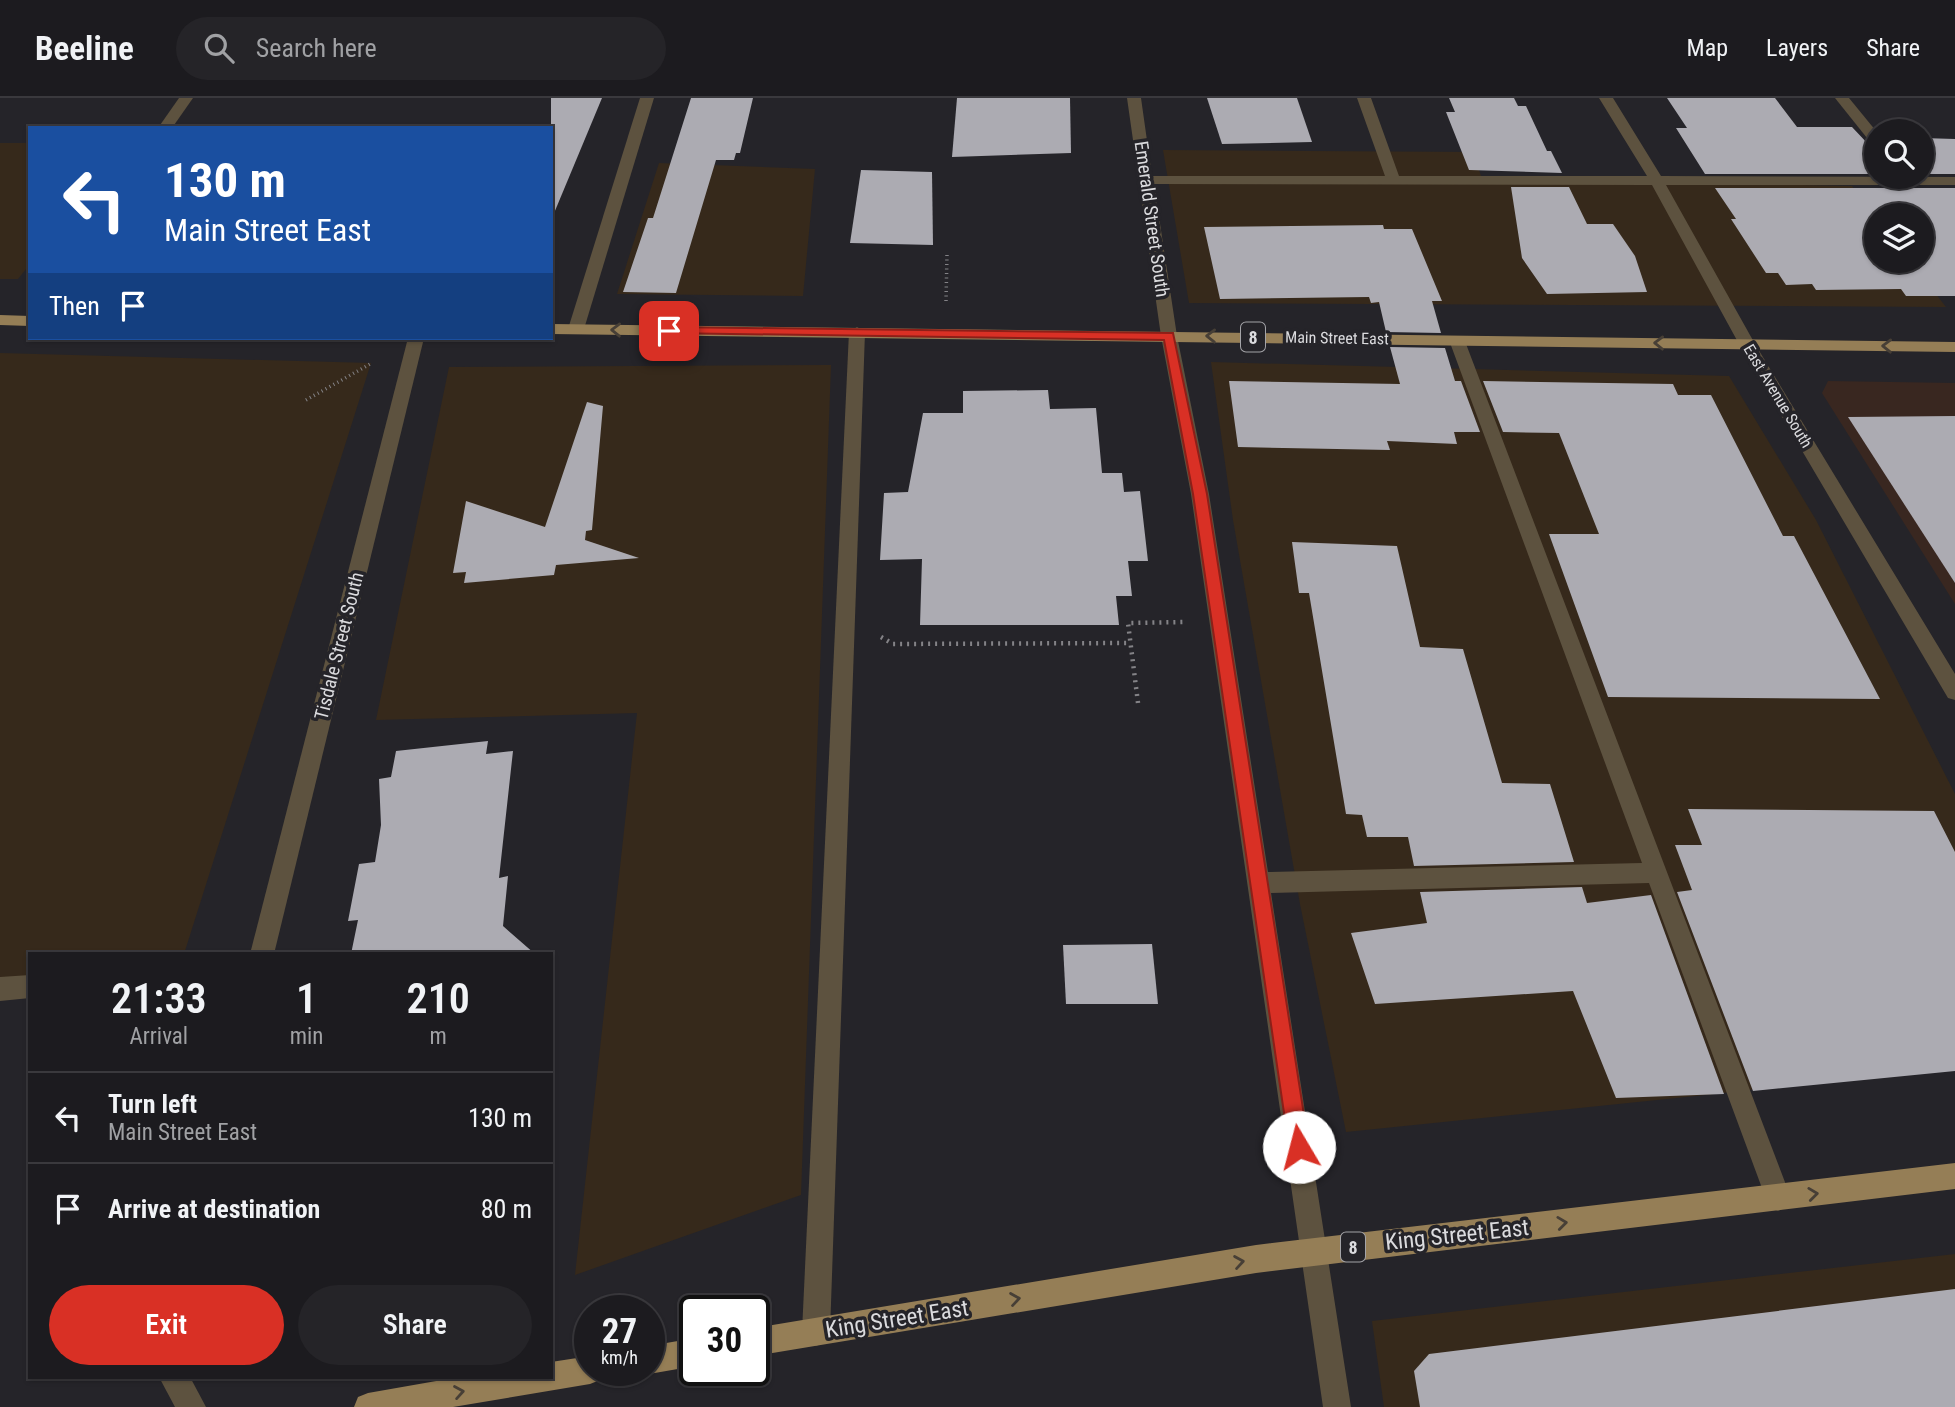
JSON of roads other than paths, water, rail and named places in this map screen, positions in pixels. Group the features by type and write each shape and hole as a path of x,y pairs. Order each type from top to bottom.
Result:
{"main road":[{"path":"0,320 28,319"},
{"name":"Main Street East","path":"553,329 1955,347"},
{"name":"King Street East","path":"770,1339 1316,1252 1955,1177"},
{"path":"553,1376 574,1372"},
{"path":"368,1407 533,1379"}],"street":[{"path":"165,126 186,98"},
{"path":"576,330 647,98"},
{"name":"Emerald Street South","path":"1134,98 1169,336 1200,494 1316,1252 1337,1407"},
{"path":"1364,98 1393,180"},
{"name":"East Avenue South","path":"1606,98 1656,180 1747,344 1955,692"},
{"path":"1842,98 1864,125"},
{"path":"1148,180 1864,179"},
{"path":"1934,180 1955,181"},
{"path":"816,1332 857,332"},
{"name":"Tisdale Street South","path":"262,952 415,340"},
{"path":"1457,340 1778,1198"},
{"path":"1259,883 1656,873"},
{"path":"0,989 28,986"},
{"path":"174,1379 192,1407"}]}
